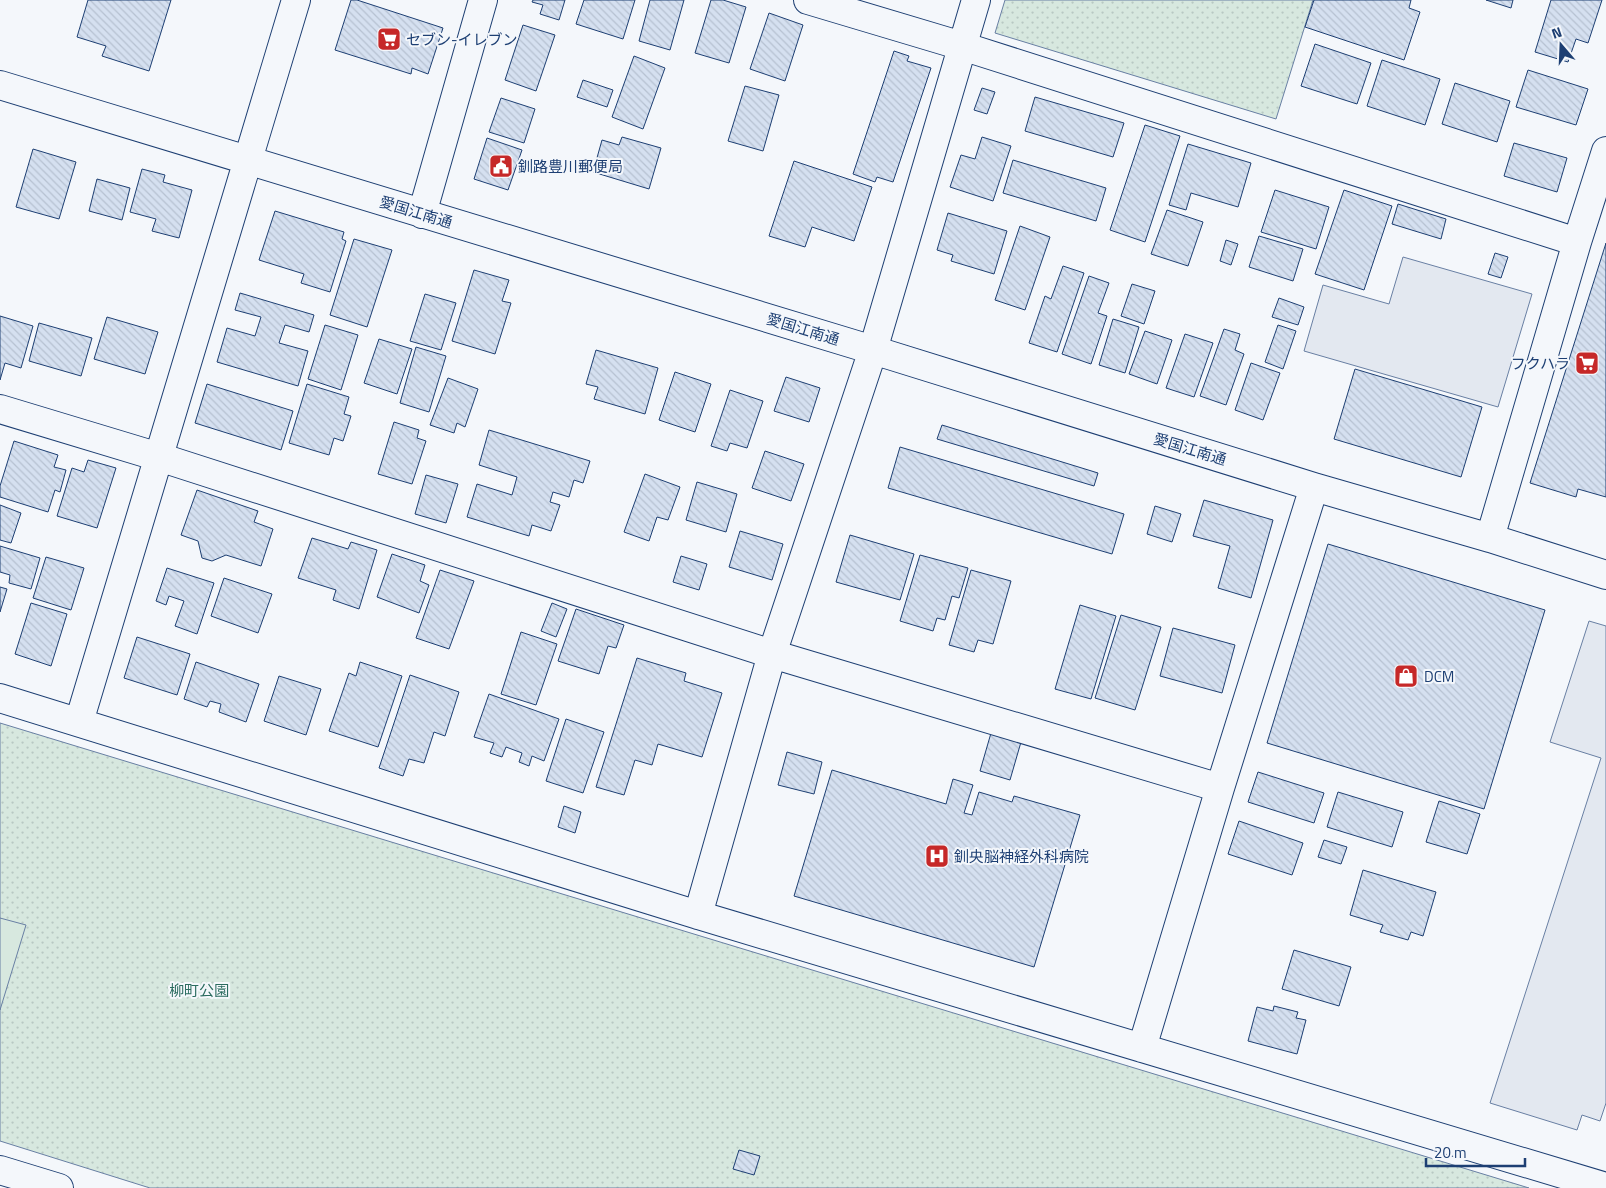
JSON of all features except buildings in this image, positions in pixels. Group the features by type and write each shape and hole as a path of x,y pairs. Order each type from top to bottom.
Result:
{"street":[{"path":"79,722 296,0"},
{"path":"422,214 483,0"},
{"path":"808,0 962,46 1577,242"},
{"path":"698,915 772,654 873,350 976,0"},
{"name":"愛国江南通","path":"0,85 873,350 1314,487 1490,538 1606,575"},
{"path":"1490,538 1577,242 1606,151"},
{"path":"0,410 159,457 772,654 1220,788"},
{"path":"1142,1048 1220,788 1314,487"},
{"path":"0,698 698,915 1606,1187"},
{"path":"0,1170 56,1187"}],"green space":[{"path":"1005,0 1313,0 1276,119 995,33"},
{"name":"柳町公園","path":"0,723 1529,1188 150,1188 0,1141"},
{"path":"0,918 26,925 0,1010"}],"shaded area":[{"path":"1403,257 1532,294 1498,407 1304,351 1323,285 1389,304"},
{"path":"1589,621 1606,626 1606,1103 1600,1121 1582,1115 1577,1130 1490,1103 1601,758 1550,742"}],"place":[{"name":"セブン-イレブン","path":"389,39"},
{"name":"釧路豊川郵便局","path":"501,166"},
{"name":"フクハラ","path":"1587,363"},
{"name":"DCM","path":"1406,676"},
{"name":"釧央脳神経外科病院","path":"937,856"}]}
